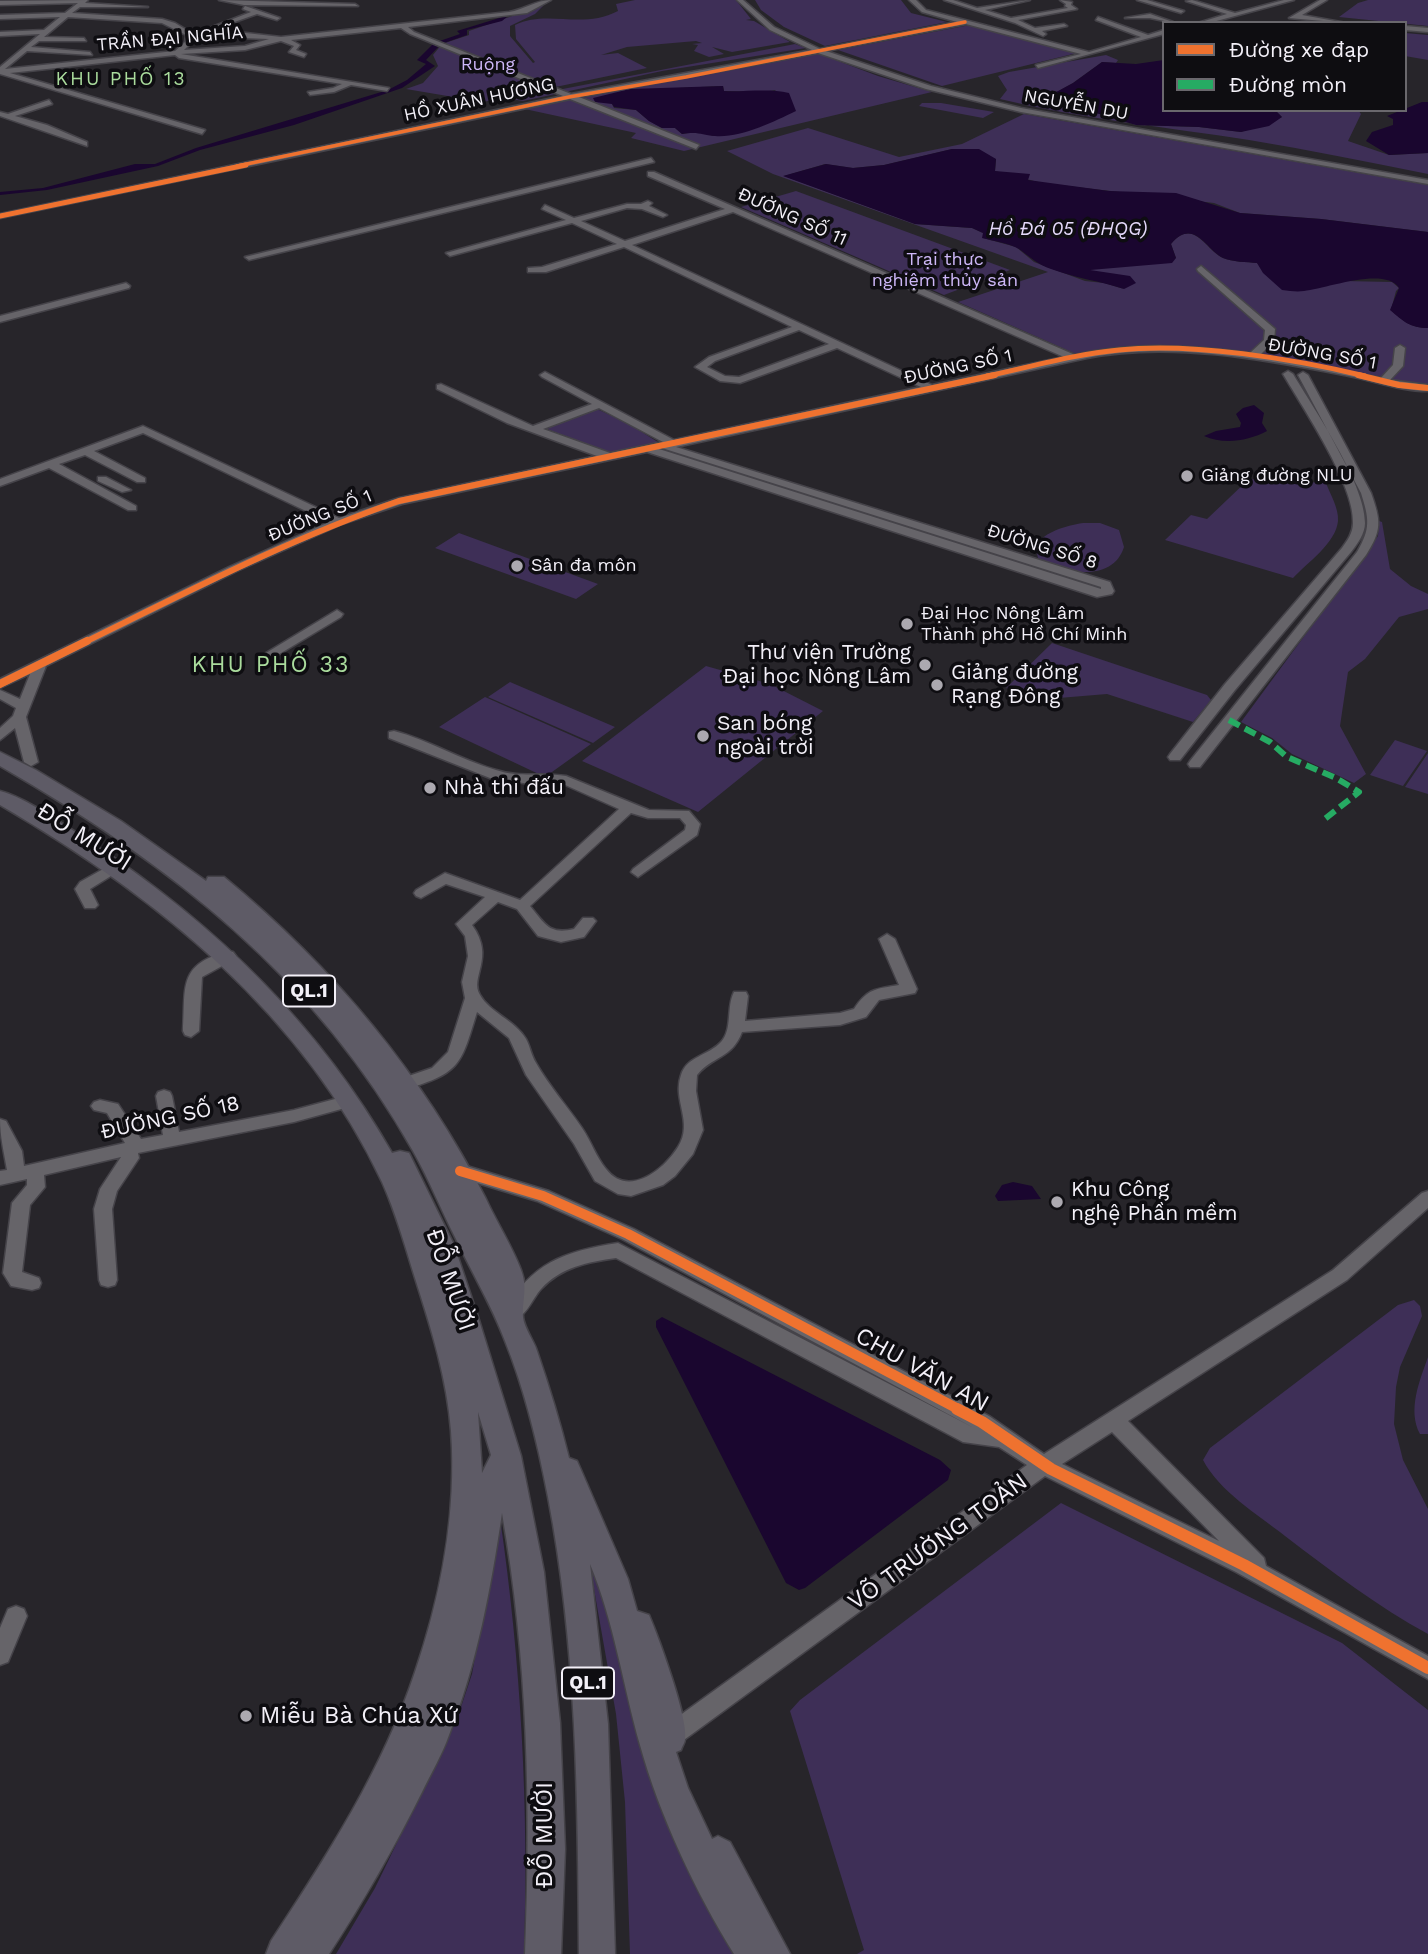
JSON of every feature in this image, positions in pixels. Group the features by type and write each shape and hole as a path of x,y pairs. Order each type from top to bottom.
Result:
{"highway":[{"name":"ĐỖ MƯỜI","path":"0,746 140,827 245,905 331,990 364,1027 406,1083 460,1171 512,1281 509,1321"},
{"name":"ĐỖ MƯỜI","path":"0,758 144,846 222,905 315,998 390,1094 422,1145 521,1344 544,1415 572,1556 589,1695 596,1790 597,1954"},
{"name":"ĐỖ MƯỜI","path":"0,786 93,842 194,909 273,982 332,1053 394,1180 436,1298 457,1372 466,1433 465,1480 458,1551 447,1614 433,1669 410,1735 374,1809 285,1954"},
{"name":"ĐỖ MƯỜI","path":"0,797 32,814 114,868 188,920 228,956 356,1099 400,1160 441,1245 506,1456 528,1572 542,1723 547,1849 543,1954"},
{"name":"QL.1","path":"544,1415 612,1579 663,1742 673,1794 726,1908 755,1954"},
{"path":"308,1954 347,1895 393,1815 433,1734 454,1673 481,1550 490,1486 506,1456"},
{"name":"QL.1","path":"572,1484 601,1699 612,1826 612,1954"},
{"name":"QL.1","path":"663,1742 772,1954"}],"street":[{"path":"222,0 355,6"},
{"name":"TRẦN ĐẠI NGHĨA","path":"0,72 245,48 281,39 412,29 527,12 548,0"},
{"name":"NGUYỄN DU","path":"740,0 755,19 800,41 873,72 940,91 1060,116 1252,146 1428,180"},
{"name":"NGUYỄN DU","path":"750,0 766,18 800,41"},
{"path":"912,0 924,11 1089,54"},
{"path":"947,0 1010,20 1069,47"},
{"path":"942,16 1027,0"},
{"path":"1010,20 1074,9 1068,5 1070,3 1063,0"},
{"path":"1140,0 1181,11"},
{"path":"1150,3 1165,0"},
{"path":"1210,21 1291,0"},
{"path":"1292,18 1324,0"},
{"path":"1189,1 1235,15"},
{"path":"0,72 83,2"},
{"path":"0,3 83,2 145,7"},
{"path":"244,3 242,5 254,13 277,18"},
{"path":"1236,4 1254,10"},
{"path":"1201,12 1223,18"},
{"path":"209,32 254,13"},
{"path":"0,17 67,15 163,21 189,34 209,32 281,39 297,45 291,50"},
{"path":"1128,18 1150,16 1165,21"},
{"path":"96,23 104,17"},
{"path":"1292,18 1308,21"},
{"path":"1292,18 1323,21"},
{"path":"1098,19 1146,36"},
{"path":"234,20 247,22"},
{"path":"331,38 479,21"},
{"name":"HỒ XUÂN HƯƠNG","path":"333,146 525,103 963,21"},
{"path":"1035,30 1064,26"},
{"path":"412,29 440,43 699,147"},
{"path":"1407,29 1428,31"},
{"path":"1038,66 1162,32"},
{"path":"0,34 46,33"},
{"path":"178,54 188,43 189,34"},
{"path":"39,38 84,40"},
{"path":"259,45 304,55"},
{"path":"26,49 94,55"},
{"path":"84,66 220,51"},
{"path":"178,54 387,89"},
{"path":"0,72 202,132"},
{"path":"310,93 334,90 350,83"},
{"name":"HỒ XUÂN HƯƠNG","path":"0,214 571,95"},
{"path":"505,99 525,103"},
{"path":"4,115 49,102"},
{"path":"127,109 137,106"},
{"path":"4,115 84,144"},
{"path":"249,257 652,160"},
{"name":"ĐƯỜNG SỐ 11","path":"651,174 1074,358"},
{"path":"450,253 627,206 645,205 663,215"},
{"path":"545,207 932,389"},
{"path":"531,270 543,270 735,209"},
{"path":"1201,270 1270,329 1269,341 1251,358"},
{"path":"0,319 126,286"},
{"path":"802,326 724,355 700,367 723,379 740,380 838,344"},
{"path":"1383,381 1398,366 1400,348"},
{"name":"ĐƯỜNG SỐ 1","path":"0,684 233,569 338,522 399,501 1074,358 1127,349 1168,349 1251,358 1353,374 1410,388 1428,388"},
{"path":"1175,757 1230,687 1348,550 1358,532 1359,518 1352,493 1288,373"},
{"name":"ĐƯỜNG SỐ 8","path":"545,375 669,445 754,480"},
{"path":"1195,764 1362,553 1373,534 1373,514 1366,493 1303,375"},
{"path":"442,387 534,429 610,457"},
{"path":"534,429 600,404"},
{"path":"0,483 143,429 338,522"},
{"name":"ĐƯỜNG SỐ 8","path":"650,449 862,514 1097,593 1108,591 1106,584 862,514"},
{"path":"86,451 141,480"},
{"path":"50,464 132,508"},
{"path":"103,478 126,490"},
{"path":"272,653 337,614"},
{"path":"0,736 21,711 40,664"},
{"path":"1230,687 1242,694 1250,693"},
{"path":"0,694 21,711 31,762"},
{"path":"394,735 495,775 530,780 566,780 628,808 648,814 684,814 693,824 692,832 638,872"},
{"path":"522,906 628,808"},
{"path":"90,905 82,890 85,884 114,868"},
{"path":"421,893 445,878 522,906 543,932 561,937 579,933 588,921"},
{"path":"406,1083 438,1072 456,1054 473,998 470,980 478,949 475,937 464,924 496,896"},
{"path":"735,1027 840,1019 860,1013 875,995 909,989 887,939"},
{"path":"191,1031 194,976 198,971 228,956"},
{"path":"473,998 504,1023 519,1042 526,1061 570,1122 604,1180 620,1188 638,1188 668,1174 682,1157 694,1131 687,1085 690,1072 701,1061 726,1047 735,1027 740,996"},
{"path":"164,1096 172,1139"},
{"name":"ĐƯỜNG SỐ 18","path":"8,1176 172,1139 294,1116 356,1099"},
{"path":"100,1106 112,1108 131,1135 132,1148 130,1158 109,1189 103,1209 108,1280"},
{"path":"0,1125 13,1151 8,1176"},
{"path":"32,1283 18,1282 12,1273 21,1203 36,1186 35,1170"},
{"name":"CHU VĂN AN","path":"460,1171 543,1196 970,1436 1000,1438 1045,1464 1265,1574 1428,1668"},
{"name":"VÕ TRƯỜNG TOẢN","path":"663,1742 1045,1464 1340,1275 1428,1198"},
{"path":"509,1321 535,1280 551,1268 569,1259 623,1242"},
{"name":"CHU VĂN AN","path":"1113,1419 1265,1574"},
{"path":"0,1654 16,1616"}],"green space":[{"name":"Ruộng","path":"635,0 736,0 751,19 746,20 754,21 790,42 732,52 712,47 724,54 709,57 694,51 698,45 692,44 702,43 696,41 627,47 601,55 618,53 647,68 483,102 406,89 423,83 438,66 433,55 442,44 469,35 469,31 544,5 535,14 510,26 510,36 533,63 535,62 516,39 515,25 540,19 591,19 618,11 616,4"},
{"path":"755,0 901,0 911,13 947,22 825,46 784,27 761,10"},
{"path":"1368,0 1428,0 1428,26 1407,24 1407,21 1339,17 1358,3"},
{"path":"970,25 1077,53 942,86 838,50"},
{"path":"1407,33 1428,35 1428,60 1407,56"},
{"path":"795,44 806,48 662,71 523,101 511,99"},
{"path":"817,53 878,76 932,92 684,151 631,138 636,133 520,108","holes":["723,86 724,91 776,90 713,136 702,131 682,134 675,128 662,128 636,110 614,108 612,104 679,88"]},
{"path":"1106,55 1118,60 1116,63 1102,62 1073,83 1037,103 1083,109 1129,123 1000,99 1007,90 998,76"},
{"path":"922,103 941,103 994,112 983,118 919,106"},
{"path":"1277,112 1360,112 1361,114 1348,141 1389,155 1428,153 1428,174 1271,144 1147,125 1241,132 1282,117"},
{"path":"1024,114 1428,185 1428,232 1321,219 1240,213 1214,203 1042,183 995,171 996,159 952,149 884,165 853,168 825,164 784,176 915,224 972,228 983,233 983,238 1016,247 1034,262 1085,281 1124,289 1087,270 1176,258 1171,244 1186,234 1193,234 1223,258 1257,263 1262,269 1328,284 1343,281 1392,282 1399,288 1391,310 1408,323 1428,328 1428,389 1315,365 1180,347 1126,346 1076,354 958,302 1048,272 773,174 727,151 808,128 899,157 962,144"},
{"name":"Trại thực nghiệm thủy sản","path":"796,191 1010,270 944,295 741,207"},
{"path":"597,409 629,424 661,444 611,453 544,428"},
{"path":"1249,479 1326,483 1334,501 1338,521 1332,537 1293,578 1165,540 1191,515 1207,519"},
{"path":"1379,521 1382,522 1390,569 1411,586 1428,594 1428,609 1399,617 1365,659 1348,672 1340,726 1366,774 1354,783 1292,754 1272,738 1241,722 1378,536"},
{"path":"1083,523 1100,523 1119,530 1124,547 1118,558 1109,566 1098,571 1073,571 1048,564 1038,558 1035,546 1045,536"},
{"name":"Sân đa môn","path":"459,533 598,584 576,599 435,548"},
{"path":"1052,643 1207,695 1211,700 1193,722 1107,694 1035,700 1006,688"},
{"name":"San bóng ngoài trời","path":"706,666 770,684 823,711 698,812 582,761"},
{"path":"510,682 615,727 593,743 488,697"},
{"path":"485,697 591,744 545,777 439,727"},
{"path":"1395,740 1427,751 1403,786 1370,775"},
{"path":"1428,753 1428,794 1405,787"},
{"path":"1414,1300 1420,1306 1422,1316 1400,1367 1394,1424 1403,1460 1428,1509 1428,1634 1355,1588 1251,1511 1219,1482 1203,1460 1210,1448 1398,1305"},
{"path":"1428,1357 1428,1434 1420,1434 1416,1425 1415,1405"},
{"path":"1061,1503 1342,1643 1428,1710 1428,1954 857,1954 864,1950 790,1711 800,1700"},
{"path":"500,1518 522,1735 524,1954 336,1954 375,1888 457,1719 472,1674"},
{"path":"591,1572 595,1572 650,1767 739,1954 630,1954 625,1802 616,1714"}],"water":[{"path":"509,15 502,21 467,30 467,35 441,44 426,60 435,66 402,88 294,125 200,150 158,166 47,190 0,195 0,192 43,188 135,164 155,164 196,148 388,90 407,80 426,64 417,60 434,43 460,34 457,31"},
{"path":"1162,60 1162,112 1277,112 1282,117 1269,126 1241,132 1199,127 1136,125 1083,109 1036,103 1073,83 1102,62 1136,64"},
{"path":"723,86 724,91 765,90 789,93 796,111 757,128 735,134 682,134 675,128 662,128 636,110 595,102 593,98 630,89"},
{"path":"1428,102 1428,153 1389,155 1366,141 1372,132 1393,125 1393,119 1387,116 1407,112 1407,108"},
{"name":"Hồ Đá 05 (ĐHQG)","path":"952,149 979,149 996,159 995,171 1030,174 1028,180 1109,191 1176,193 1240,213 1321,219 1428,232 1428,328 1411,325 1390,310 1399,288 1392,282 1381,279 1354,280 1304,291 1282,290 1263,273 1257,263 1223,258 1193,234 1179,237 1171,244 1176,258 1172,263 1090,270 1130,276 1136,283 1124,289 1046,267 1015,247 982,238 983,233 972,228 915,224 783,176 826,164 853,168 884,165"},
{"path":"1254,405 1264,413 1262,423 1267,431 1236,441 1204,436 1240,427 1241,423 1236,414 1243,408"},
{"path":"1013,1182 1032,1186 1041,1199 998,1201 995,1196 1002,1185"},
{"path":"662,1317 940,1460 951,1470 948,1480 805,1588 799,1590 786,1583 656,1327 656,1321"}],"marked path":[{"path":"1229,720 1270,742 1287,757 1336,778 1359,792 1321,822"}],"cycle path":[{"path":"0,216 569,97 686,77 965,22"},
{"path":"0,684 233,569 338,522 399,501 1087,355 1155,348 1211,351 1350,373 1408,387 1428,388"},
{"path":"460,1171 543,1196 628,1234 982,1422 1051,1469 1244,1565 1428,1668"}],"place":[{"name":"Giảng đường NLU","path":"1187,476"},
{"name":"Sân đa môn","path":"517,566"},
{"name":"Đại Học Nông Lâm Thành phố Hồ Chí Minh","path":"907,624"},
{"name":"Thư viện Trường Đại học Nông Lâm","path":"925,665"},
{"name":"Giảng đường Rạng Đông","path":"937,685"},
{"name":"San bóng ngoài trời","path":"703,736"},
{"name":"Nhà thi đấu","path":"430,788"},
{"name":"Khu Công nghệ Phần mềm","path":"1057,1202"},
{"name":"Miễu Bà Chúa Xứ","path":"246,1716"}],"district":[{"name":"KHU PHỐ 13","path":"121,79"},
{"name":"KHU PHỐ 33","path":"271,665"}]}
